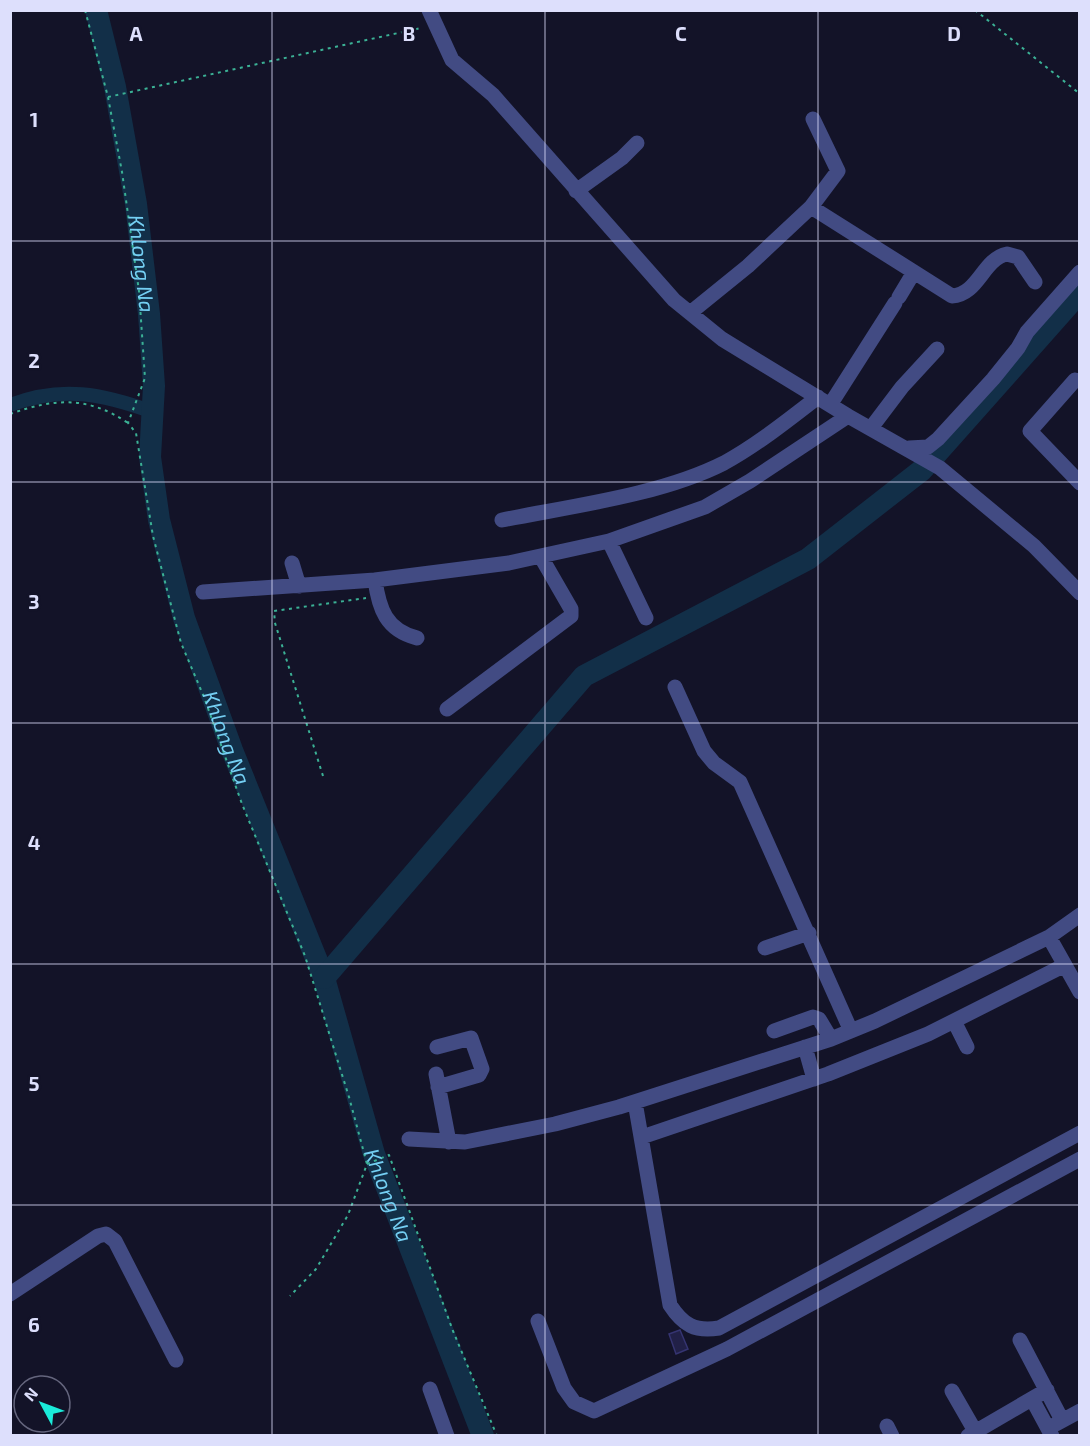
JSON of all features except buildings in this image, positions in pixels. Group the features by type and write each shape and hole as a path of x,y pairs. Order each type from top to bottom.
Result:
{"street":[{"path":"432,18 452,60 494,95 674,300 722,339 848,416 940,468 1034,546 1080,593"},
{"path":"690,313 748,266 811,207 838,171 813,119"},
{"path":"576,191 622,158 637,143"},
{"path":"811,207 952,296 960,296 1001,255 1012,253 1018,257 1035,282"},
{"path":"502,520 665,486 714,467 824,401 897,300 914,272"},
{"path":"910,449 928,447 938,439 999,371 1021,344 1027,332 1080,272"},
{"path":"871,428 902,387 937,349"},
{"path":"1075,380 1030,431 1078,478"},
{"path":"202,592 375,580 541,557 609,541 705,507 758,476 848,416"},
{"path":"609,541 646,618"},
{"path":"447,709 571,616 571,609 541,557"},
{"path":"292,563 299,586"},
{"path":"375,580 378,605 388,621 405,635 417,638"},
{"path":"675,687 704,751 714,764 740,782 851,1031"},
{"path":"409,1139 449,1143 483,1139 555,1124 635,1102 831,1039 1049,938 1080,915"},
{"path":"765,948 809,933"},
{"path":"1049,938 1080,992"},
{"path":"642,1137 814,1078 928,1034 1065,965"},
{"path":"774,1031 813,1017 819,1019 831,1039"},
{"path":"954,1021 967,1047"},
{"path":"437,1047 477,1036 481,1072 437,1081 449,1143"},
{"path":"805,1047 814,1078"},
{"path":"635,1102 670,1305 688,1326 704,1330 719,1328 1080,1133"},
{"path":"538,1321 564,1388 574,1402 594,1411 727,1349 1080,1159"},
{"path":"10,1294 98,1236 106,1234 115,1241 176,1360"},
{"path":"1020,1340 1062,1420"},
{"path":"430,1389 447,1436"},
{"path":"952,1390 971,1433 1047,1390"},
{"path":"1032,1399 1050,1432 1062,1420 1080,1411"}],"path":[{"path":"85,10 108,97 129,208 145,378 128,423"},
{"path":"975,10 1080,94"},
{"path":"108,97 432,18"},
{"path":"10,414 50,403 71,402 103,408 128,423 136,433 144,493 180,643 305,956 367,1164 357,1196 343,1225 316,1269 290,1296"},
{"path":"322,776 275,623 274,611 377,597"},
{"path":"367,1164 389,1155 453,1331 497,1436"}],"waterway":[{"name":"Khlong Na","path":"96,10 115,87 136,204 149,314 154,386 150,457 159,520 184,618 232,750 324,978 374,1154 483,1436"},
{"path":"324,978 584,676 808,559 922,470 1080,292"},
{"path":"10,405 47,395 82,394 117,400 153,412"}]}
